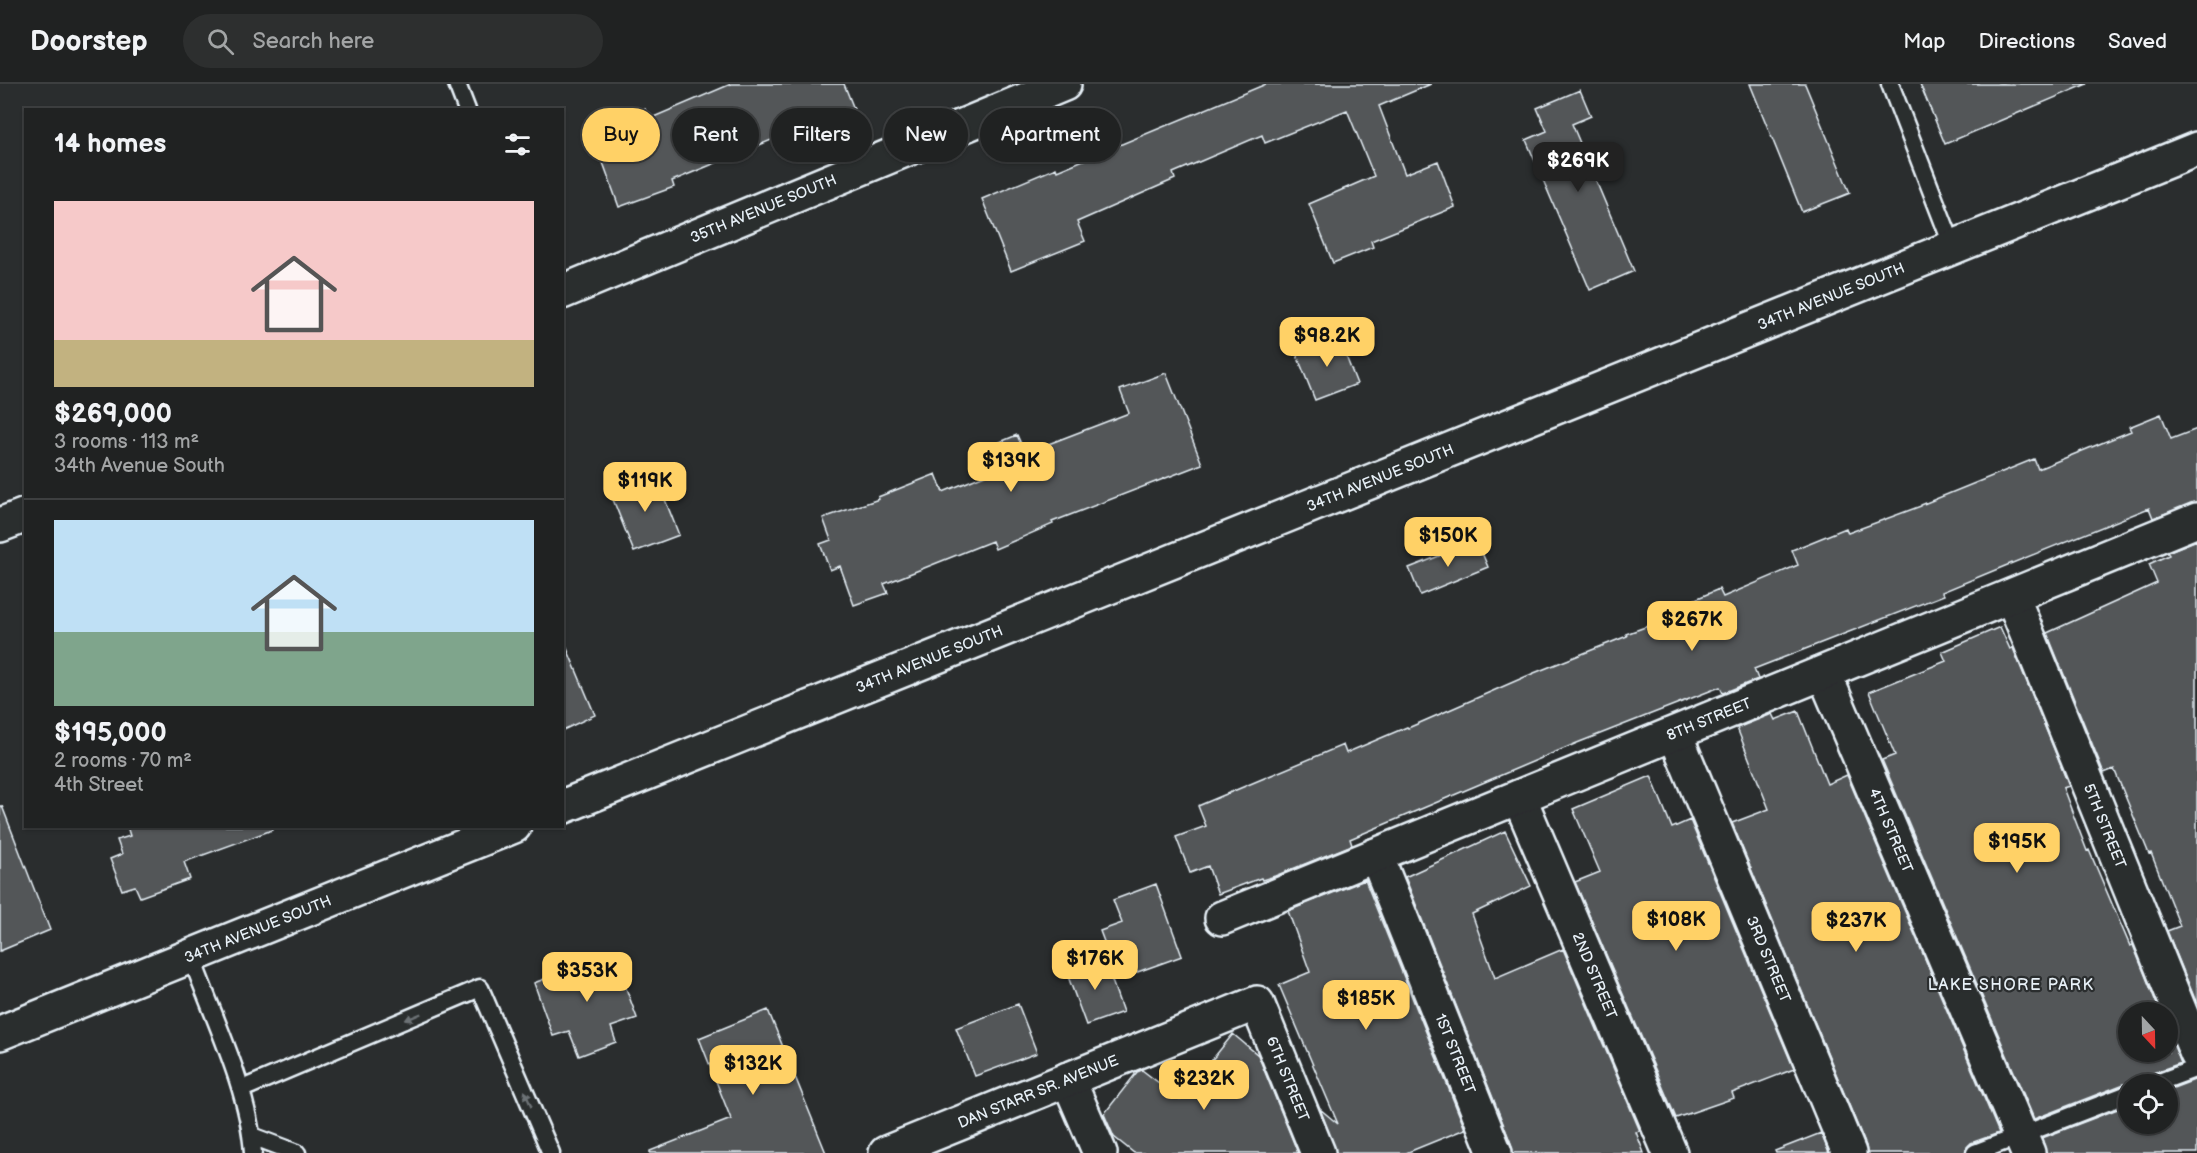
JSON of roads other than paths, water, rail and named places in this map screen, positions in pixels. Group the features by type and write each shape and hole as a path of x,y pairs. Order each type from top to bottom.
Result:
{"street":[{"name":"35TH AVENUE SOUTH","path":"564,291 1064,84"},
{"name":"34TH AVENUE SOUTH","path":"564,806 2197,149"},
{"path":"0,525 24,516"},
{"name":"8TH STREET","path":"1222,918 2197,520"},
{"name":"5TH STREET","path":"2012,596 2197,1054"},
{"name":"4TH STREET","path":"1824,673 2024,1144"},
{"name":"3RD STREET","path":"1675,734 1849,1153"},
{"name":"2ND STREET","path":"1519,797 1670,1153"},
{"name":"34TH AVENUE SOUTH","path":"0,1033 509,828"},
{"name":"1ST STREET","path":"1376,855 1495,1153"},
{"name":"DAN STARR SR. AVENUE","path":"885,1153 1257,1003"},
{"name":"6TH STREET","path":"1257,1003 1318,1153"},
{"path":"1068,1079 1100,1153"}],"lane":[{"path":"457,84 466,108"},
{"path":"1890,84 1953,248"},
{"path":"191,956 242,1089 252,1145 297,1153"},
{"path":"242,1089 480,988 551,1153"},
{"path":"2178,1075 2197,1068"},
{"path":"1975,1153 2024,1144 2118,1099"}],"district":[{"name":"LAKE SHORE PARK","path":"2011,985"}]}
